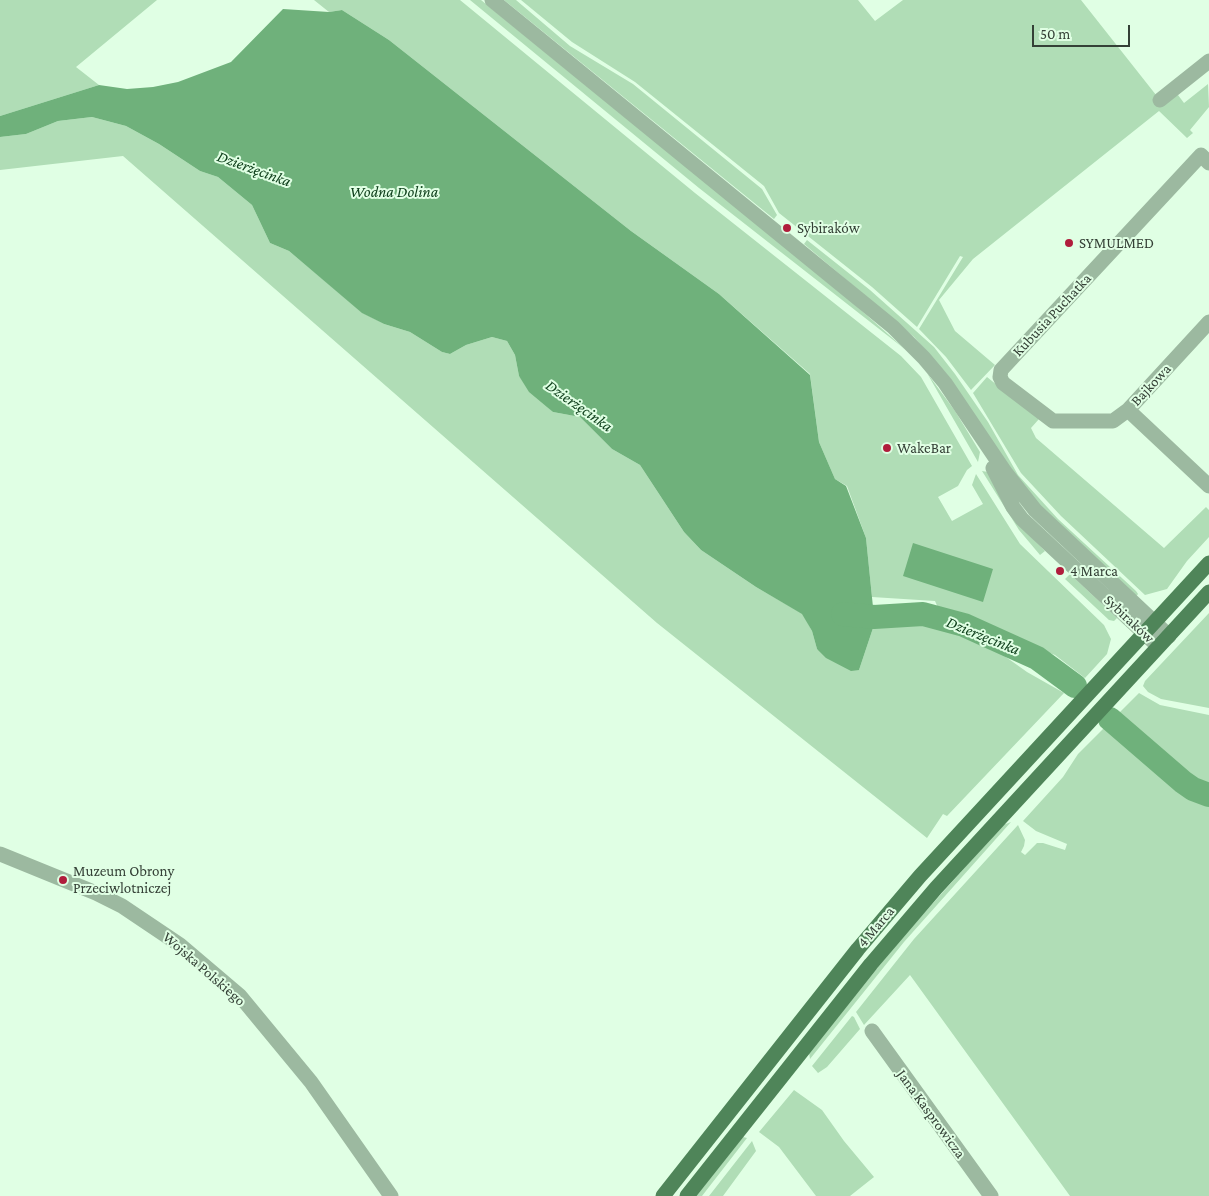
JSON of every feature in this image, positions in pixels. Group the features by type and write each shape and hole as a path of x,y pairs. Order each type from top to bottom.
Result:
{"main road":[{"name":"4 Marca","path":"663,1196 858,949 920,876 1209,563"},
{"name":"4 Marca","path":"687,1196 919,907 1209,592"}],"street":[{"name":"Sybiraków","path":"492,0 884,319 934,370 974,427 1016,513 1164,641"},
{"path":"1160,100 1209,61"},
{"name":"Kubusia Puchatka","path":"1128,410 1113,421 1053,421 1003,383 1000,373 1201,155 1209,163"},
{"name":"Bajkowa","path":"1209,322 1128,410 1209,486"},
{"name":"Wojska Polskiego","path":"0,854 96,893 122,906 180,945 240,996 295,1061 391,1196"},
{"name":"Jana Kasprowicza","path":"872,1031 991,1196"}],"shaded area":[{"path":"0,0 157,0 76,67 99,85 0,116"},
{"path":"314,0 460,0 695,193 901,356 921,377 972,466 967,470 958,486 938,497 952,521 983,504 972,485 976,474 1020,544 1104,625 1111,639 1107,654 1085,678 1055,655 939,610 935,601 872,597 866,538 847,486 835,479 819,442 810,374 719,294 631,231 389,40 342,10 329,12"},
{"path":"470,0 481,0 845,296 906,350 699,188"},
{"path":"504,0 516,0 570,46 633,84 762,189 777,215 774,219"},
{"path":"521,0 858,0 875,21 903,0 1081,0 1160,100 1178,95 1184,103 1208,84 1209,107 1190,130 1193,133 1187,138 1159,111 973,259 939,300 955,331 995,365 971,390 946,357 919,329 963,257 960,256 917,327 872,287 779,213 764,186 635,82 572,42"},
{"path":"92,117 126,126 159,144 200,171 218,177 252,205 270,243 289,251 363,313 384,324 410,332 442,352 450,354 466,345 492,337 507,341 515,355 519,376 553,412 580,417 612,449 640,465 684,532 701,550 756,587 803,614 812,631 817,649 859,670 874,625 920,623 982,640 1027,672 1064,693 947,816 943,814 927,838 657,623 123,156 0,170 0,137 26,134 58,121"},
{"path":"807,240 870,290 934,347 988,422 1018,475 1058,519 1136,591 1138,594 1135,598 1054,524 1014,478 950,378 914,337 804,244"},
{"path":"927,373 955,411 980,452 978,462"},
{"path":"987,377 1039,419 1031,428 1036,438 1164,548 1206,507 1209,510 1209,537 1187,561 1167,589 1145,595 1061,516 1021,473 973,393"},
{"path":"982,471 988,472 1015,520 1045,551 1040,555 1019,530"},
{"path":"1070,574 1117,618 1114,621 1109,620 1065,579"},
{"path":"1209,613 1209,708 1161,699 1148,692 1143,686 1145,681"},
{"path":"1139,693 1160,705 1209,715 1209,1196 1070,1196 910,975 864,1025 856,1012 914,939 1018,825 1025,840 1021,852 1025,855 1037,843 1065,850 1067,844 1036,831 1023,821 1063,777 1078,754"},
{"path":"1011,822 904,942 810,1059 809,1053 900,940 1003,825"},
{"path":"852,1016 860,1029 827,1067 818,1073 812,1066"},
{"path":"794,1090 822,1110 844,1141 874,1177 850,1196 816,1196 779,1147 759,1132"},
{"path":"743,1137 747,1138 702,1196 696,1196"},
{"path":"752,1141 756,1151 723,1196 709,1196"}],"water":[{"name":"Wodna Dolina","path":"283,9 329,12 342,10 389,40 631,231 719,294 810,375 819,442 835,479 846,486 866,538 874,625 859,670 851,671 826,658 817,649 812,631 802,614 756,587 701,550 684,532 640,465 612,449 580,417 553,412 529,392 519,376 515,355 507,341 492,337 466,345 450,354 442,352 410,332 384,324 362,313 289,251 270,243 252,205 218,177 200,171 159,144 126,126 92,117 58,121 26,134 0,137 0,116 99,85 127,89 153,87 178,82 231,62"},
{"path":"913,543 993,569 983,602 903,576"}],"waterway":[{"name":"Dzierżęcinka","path":"843,614 874,617 923,614 964,625 1037,658 1075,686"},
{"name":"Dzierżęcinka","path":"1110,719 1183,782 1193,789 1209,795"}],"place":[{"name":"Sybiraków","path":"787,228"},
{"name":"SYMULMED","path":"1069,243"},
{"name":"WakeBar","path":"887,448"},
{"name":"4 Marca","path":"1060,571"},
{"name":"Muzeum Obrony Przeciwlotniczej","path":"63,880"}]}
